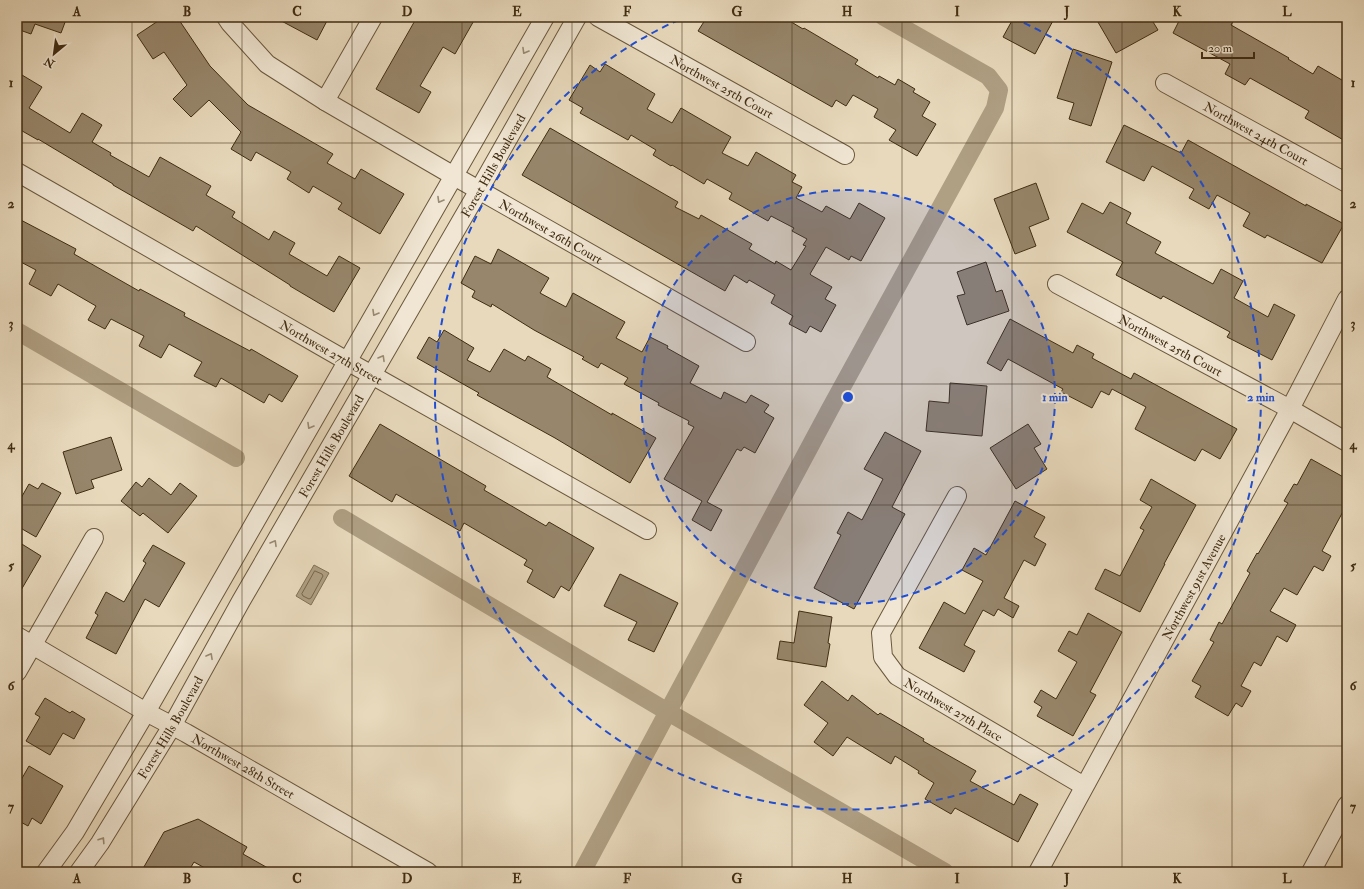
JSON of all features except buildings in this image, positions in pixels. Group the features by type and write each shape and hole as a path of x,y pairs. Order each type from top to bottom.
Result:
{"street":[{"name":"Northwest 26th Court","path":"226,17 267,64 325,101 746,342"},
{"path":"325,101 373,17"},
{"name":"Forest Hills Boulevard","path":"46,872 75,832 146,712 544,17"},
{"name":"Forest Hills Boulevard","path":"79,872 100,843 172,726 241,601 479,190 577,17"},
{"name":"Northwest 25th Court","path":"598,17 845,155"},
{"name":"Northwest 24th Court","path":"1166,82 1347,183"},
{"name":"Northwest 27th Street","path":"17,172 347,361 647,530"},
{"name":"Northwest 25th Court","path":"1057,284 1290,409 1347,442"},
{"name":"Northwest 91st Avenue","path":"1038,872 1290,409 1347,299"},
{"name":"Northwest 27th Place","path":"957,496 881,633 883,658 897,676 1084,786"},
{"path":"17,672 94,538"},
{"name":"Northwest 28th Street","path":"17,636 146,712 428,872"},
{"path":"1311,872 1347,805"}],"water":[{"path":"314,565 329,573 311,605 296,596"}],"waterway":[{"path":"582,872 830,409 995,108 999,90 988,76 884,17"},
{"path":"17,331 236,458"},
{"path":"342,518 668,712 945,872"}]}
